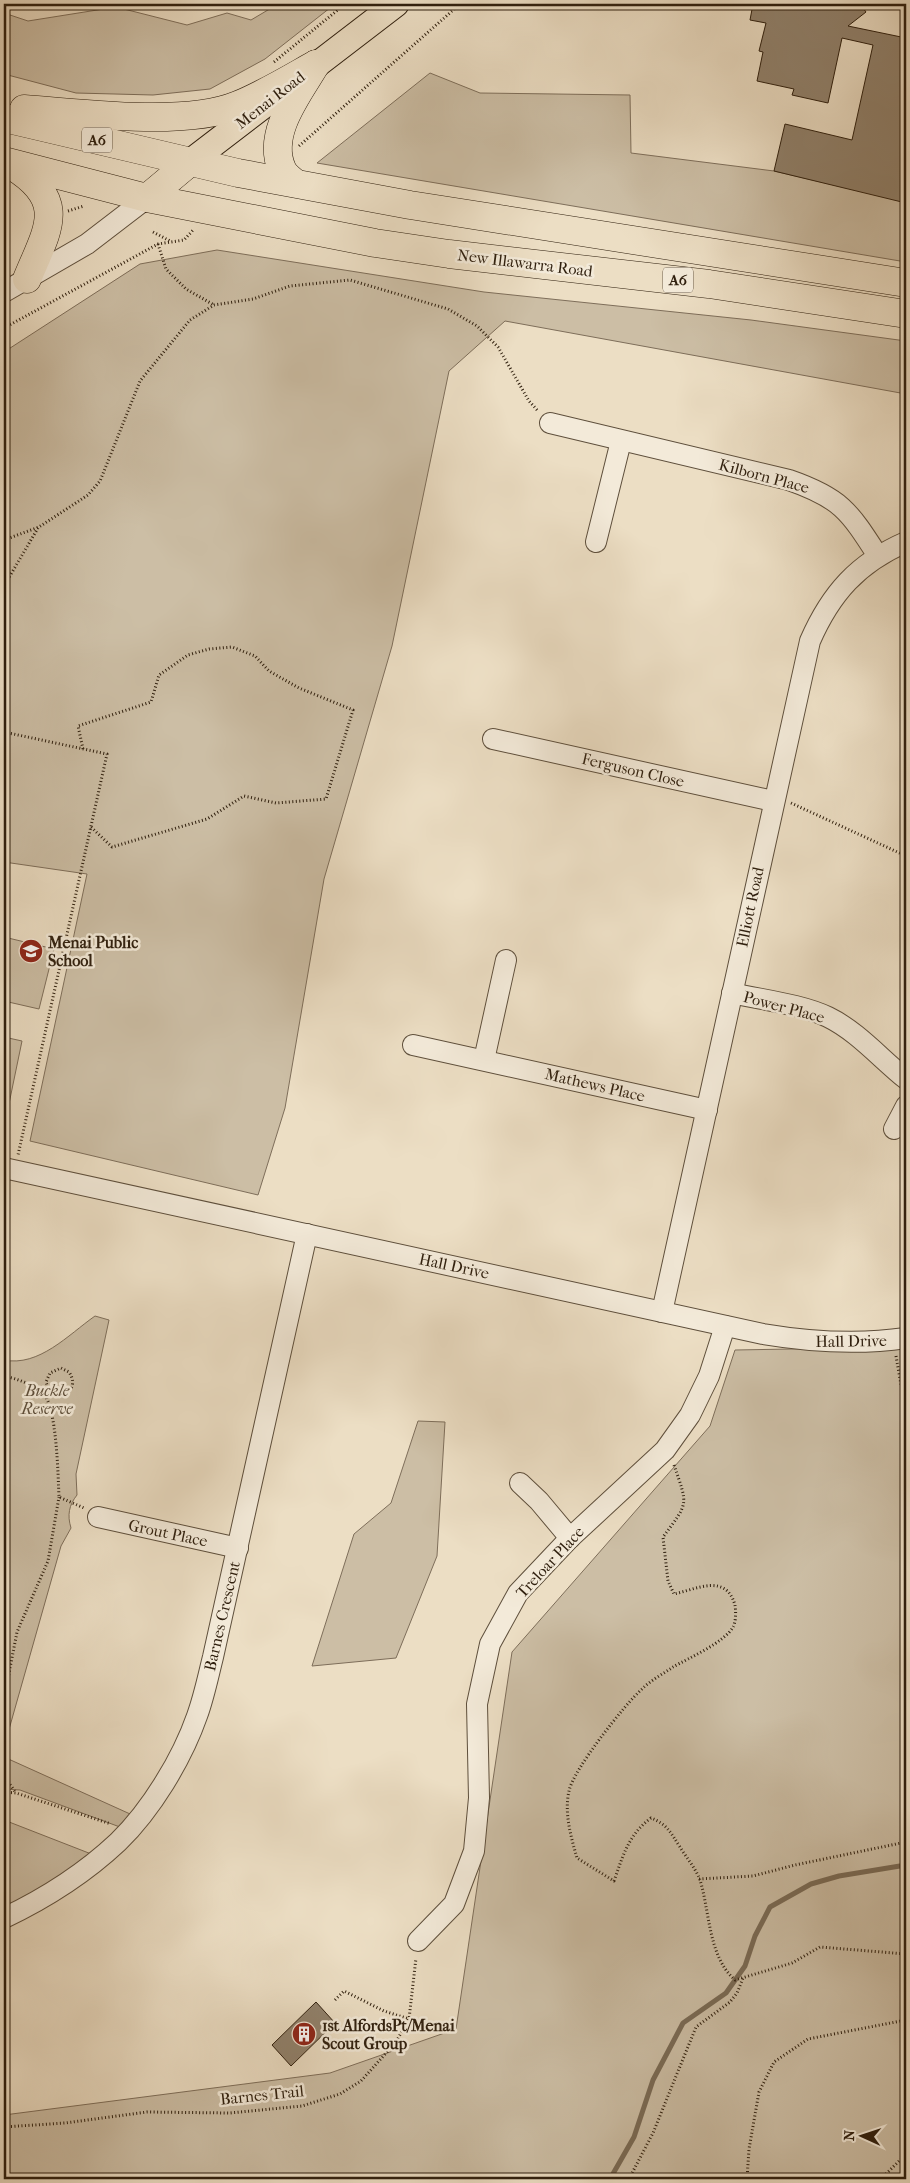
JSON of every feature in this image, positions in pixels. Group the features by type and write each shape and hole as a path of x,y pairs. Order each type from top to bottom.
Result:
{"highway":[{"path":"4,108 114,116 203,114 237,106 316,64"},
{"path":"295,183 283,171 278,141 287,114 316,64"},
{"name":"A6","path":"4,118 190,162 410,205 906,283"},
{"path":"4,161 31,178 45,196 50,213 45,236 27,279"},
{"name":"A6","path":"4,161 147,198"},
{"name":"Menai Road","path":"147,198 190,162"},
{"name":"New Illawarra Road","path":"147,198 317,232 449,254 709,284 906,314"}],"main road":[{"name":"Menai Road","path":"190,162 396,4"}],"street":[{"path":"4,292 87,244 147,198"},
{"name":"Kilborn Place","path":"550,423 789,480 823,493 838,503 850,515 878,556"},
{"path":"596,542 621,441"},
{"name":"Elliott Road","path":"662,1312 810,641 820,618 850,578 878,556 906,542"},
{"name":"Ferguson Close","path":"493,739 774,798"},
{"path":"484,1060 506,960"},
{"name":"Power Place","path":"732,993 812,1011 828,1017 845,1027 906,1079"},
{"name":"Mathews Place","path":"413,1045 707,1110"},
{"path":"894,1129 906,1106"},
{"name":"Hall Drive","path":"9,1169 724,1326 808,1341 837,1343 900,1339"},
{"name":"Barnes Crescent","path":"4,1918 35,1903 77,1874 118,1842 167,1779 197,1717 238,1548 307,1234"},
{"name":"Treloar Place","path":"418,1941 454,1904 474,1851 479,1798 477,1704 490,1644 518,1594 570,1538 665,1450 690,1415 709,1376 724,1326"},
{"path":"520,1483 539,1501 570,1538"},
{"name":"Grout Place","path":"98,1518 238,1548"}],"path":[{"path":"268,66 345,4"},
{"path":"292,149 304,143 460,4"},
{"path":"62,212 84,206"},
{"path":"153,232 170,241"},
{"path":"4,328 158,244 184,240 190,234"},
{"path":"158,244 166,269 186,289 214,305"},
{"path":"4,540 39,527 88,495 100,481 140,381 190,320 214,305 253,299 290,286 350,280 448,309 477,326 498,347 529,401 550,423"},
{"path":"4,586 39,527"},
{"path":"83,749 78,726 151,702 159,675 188,655 209,649 232,647 255,656 269,671 299,688 353,710 326,800 276,803 244,796 208,819 112,847 91,827"},
{"path":"4,732 107,754 9,1169"},
{"path":"774,798 906,856"},
{"path":"900,1339 906,1413"},
{"path":"61,1368 69,1372 73,1382 70,1391 58,1396 49,1391 46,1382 50,1372 61,1368"},
{"path":"4,1376 18,1379 44,1394 54,1430 59,1497 48,1561 17,1632 4,1699"},
{"path":"44,1394 49,1391"},
{"path":"665,1450 672,1459 685,1497 684,1510 663,1537 668,1581 674,1594 706,1585 718,1585 732,1595 736,1609 734,1626 722,1639 643,1687 617,1716 579,1772 569,1790 568,1825 577,1858 614,1881 626,1848 638,1828 651,1818 663,1822 699,1879 706,1914 717,1950 729,1974 735,1980 792,1963 820,1948 906,1954"},
{"path":"59,1497 81,1506 98,1518"},
{"path":"4,1776 16,1793"},
{"path":"4,1792 16,1793 128,1830"},
{"path":"699,1879 753,1876 795,1865 906,1842"},
{"name":"Barnes Trail","path":"4,2127 65,2123 147,2112 230,2112 302,2106 340,2094 361,2081 396,2042 409,2019 418,1941"},
{"path":"629,2179 652,2133 696,2026 730,2002 737,1993 744,1978"},
{"path":"335,2000 344,1991 384,2012 409,2019"},
{"path":"753,2179 747,2179 749,2149 760,2092 774,2062 808,2039 906,2020"},
{"path":"881,2179 906,2154"}],"green space":[{"path":"278,4 335,4 265,59 210,89 153,95 76,93 4,74 4,13 28,21 116,7 187,25 227,13 251,20"},
{"path":"430,73 480,93 630,95 631,153 774,171 906,202 906,262 317,163"},
{"path":"217,250 484,292 751,320 906,341 906,394 505,321 449,371 392,646 324,879 285,1108 258,1195 30,1141 87,874 4,862 4,352 140,264"},
{"path":"4,937 54,949 39,1009 4,1001"},
{"path":"4,1037 22,1041 5,1123 4,1122"},
{"name":"Buckle Reserve","path":"95,1316 109,1320 76,1474 77,1495 72,1503 69,1514 71,1528 61,1546 4,1747 4,1360 17,1361 41,1354 64,1340"},
{"path":"906,1347 906,2179 4,2179 4,2115 330,2073 456,2029 512,1652 710,1426 735,1350"},
{"path":"418,1421 445,1422 437,1556 396,1658 312,1666 354,1534 391,1503"},
{"path":"4,1757 139,1818 128,1830 20,1790 4,1789"},
{"path":"4,1820 99,1857 4,1910"}],"building":[{"path":"753,4 860,4 866,12 848,26 906,38 906,203 774,171 785,124 852,140 873,45 842,38 828,103 792,95 794,89 757,81 763,52 759,51 766,23 750,20"},
{"name":"1st AlfordsPt/Menai Scout Group","path":"316,2002 335,2023 291,2066 272,2045"}],"waterway":[{"path":"610,2179 634,2137 653,2080 683,2023 726,1993 745,1966 755,1936 770,1907 811,1884 839,1876 906,1865"}],"place":[{"name":"Menai Public School","path":"31,951"},
{"name":"1st AlfordsPt/Menai Scout Group","path":"304,2034"}]}
